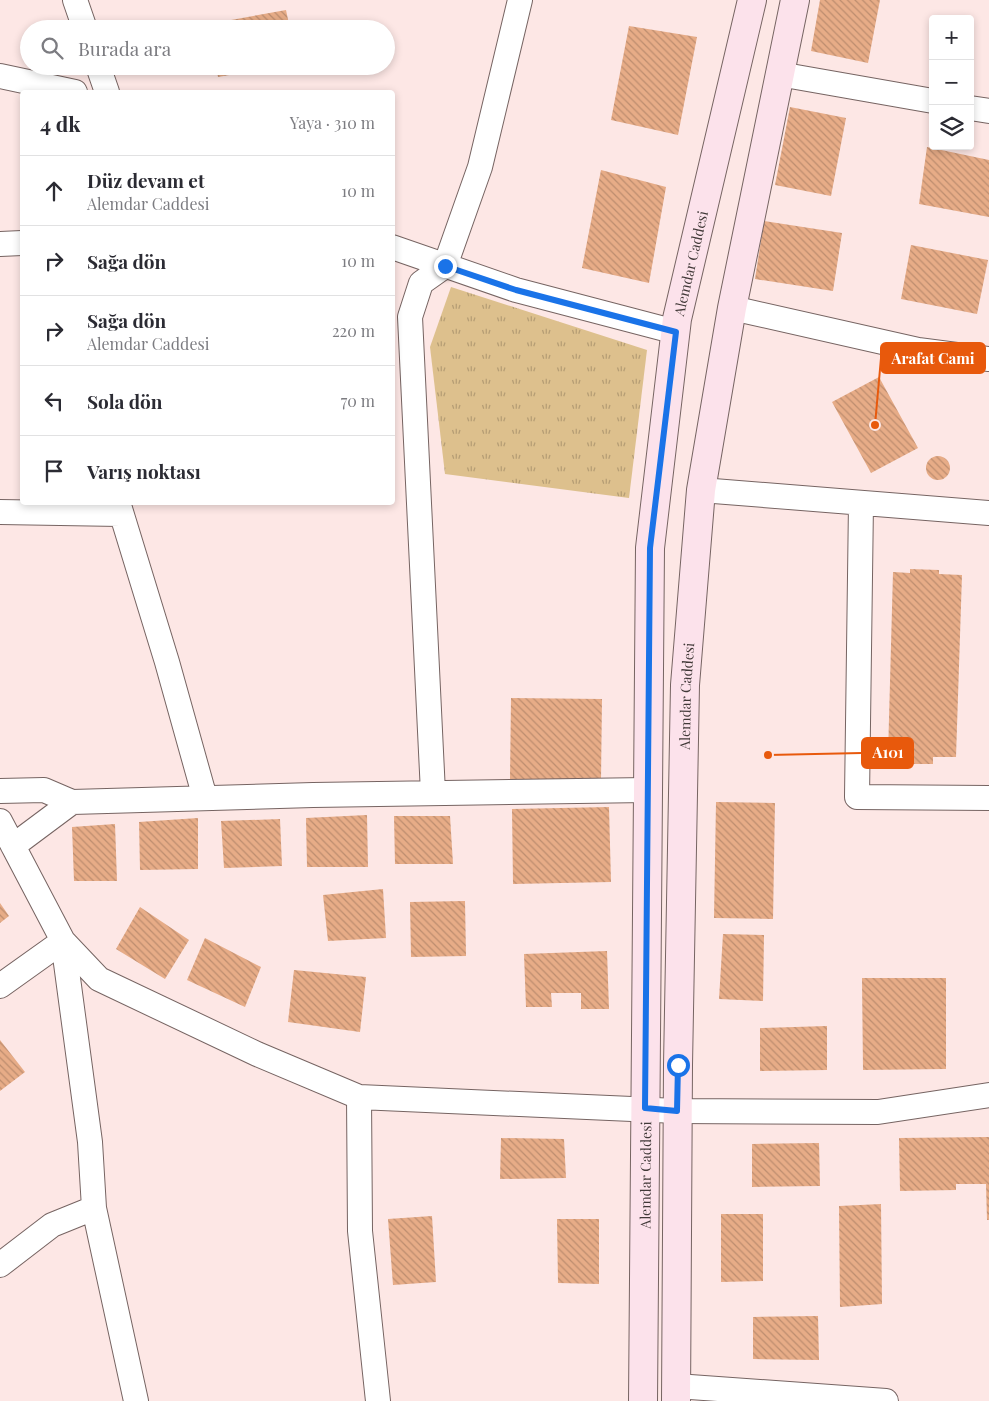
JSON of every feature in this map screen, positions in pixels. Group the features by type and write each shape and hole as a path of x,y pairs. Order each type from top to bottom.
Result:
{"main road":[{"name":"Alemdar Caddesi","path":"643,1401 650,548 676,332 752,0"},
{"name":"Alemdar Caddesi","path":"676,1394 677,1111 685,685 701,490 732,308 795,0"}],"street":[{"path":"75,0 82,20"},
{"path":"434,794 410,317 421,283 445,266 480,167 520,0"},
{"path":"779,74 929,100"},
{"path":"101,75 107,90"},
{"path":"0,76 66,90"},
{"path":"974,109 989,111"},
{"path":"0,244 20,243"},
{"path":"395,248 516,290 676,332"},
{"path":"732,308 918,350 989,359"},
{"path":"701,490 989,513"},
{"path":"861,503 857,797 989,798"},
{"path":"0,512 119,508 167,662 205,798"},
{"path":"0,791 44,790 72,802 647,790"},
{"path":"13,846 72,802"},
{"path":"0,821 63,940 99,979 257,1054 359,1097 645,1108 677,1111 878,1112 989,1095"},
{"path":"0,986 63,940"},
{"path":"63,940 90,1142 94,1208 136,1401"},
{"path":"359,1097 360,1231 378,1401"},
{"path":"0,1265 52,1225 94,1208"},
{"path":"676,1394 886,1401"}],"green space":[{"path":"451,287 647,350 629,498 445,474 430,347"}],"building":[{"path":"820,0 880,0 868,63 811,51"},
{"path":"286,10 288,20 231,20"},
{"path":"629,26 697,37 678,135 611,120"},
{"path":"790,107 846,118 831,196 775,185"},
{"path":"927,147 929,150 941,150 989,160 989,217 919,204"},
{"path":"601,170 666,187 649,283 582,268"},
{"path":"764,221 842,233 833,291 755,279"},
{"path":"911,245 988,260 977,314 901,299"},
{"path":"879,377 918,448 871,473 832,402"},
{"path":"938,456 946,460 950,468 946,476 938,480 930,476 926,468 930,460"},
{"path":"910,569 939,570 939,574 962,575 956,757 933,757 933,764 904,764 904,756 888,755 893,572 910,573"},
{"path":"511,698 602,699 601,780 510,779"},
{"path":"716,802 775,803 773,919 714,918"},
{"path":"609,807 611,882 513,884 512,809"},
{"path":"367,815 368,867 307,867 306,818"},
{"path":"394,816 450,816 453,864 395,864"},
{"path":"198,818 198,869 140,870 139,822"},
{"path":"280,819 282,866 224,868 221,821"},
{"path":"115,824 117,881 74,881 72,827"},
{"path":"383,889 386,938 328,941 323,895"},
{"path":"465,901 466,956 411,957 410,902"},
{"path":"0,903 9,916 0,923"},
{"path":"140,907 189,940 165,979 116,949"},
{"path":"723,934 764,935 763,1001 719,999"},
{"path":"205,938 261,967 245,1007 187,980"},
{"path":"607,951 609,1009 581,1009 581,993 551,993 552,1007 526,1007 524,954"},
{"path":"294,970 366,977 360,1032 288,1022"},
{"path":"862,978 946,978 946,1069 863,1070"},
{"path":"827,1026 827,1070 760,1071 760,1028"},
{"path":"0,1040 25,1072 0,1091"},
{"path":"989,1137 989,1220 987,1220 986,1184 956,1184 956,1190 900,1191 899,1138"},
{"path":"501,1138 564,1139 566,1178 500,1179"},
{"path":"819,1143 820,1186 752,1187 752,1144"},
{"path":"881,1204 882,1304 840,1307 839,1206"},
{"path":"721,1214 763,1214 763,1281 721,1282"},
{"path":"432,1216 436,1282 393,1285 388,1219"},
{"path":"557,1219 599,1219 599,1284 558,1283"},
{"path":"818,1316 819,1360 753,1359 753,1317"}],"place":[{"name":"Arafat Cami","path":"875,425"},
{"name":"A101","path":"768,755"}],"route":[{"path":"445,266 516,290 676,332 650,548 645,920 645,1108 677,1111 678,1065"}]}
